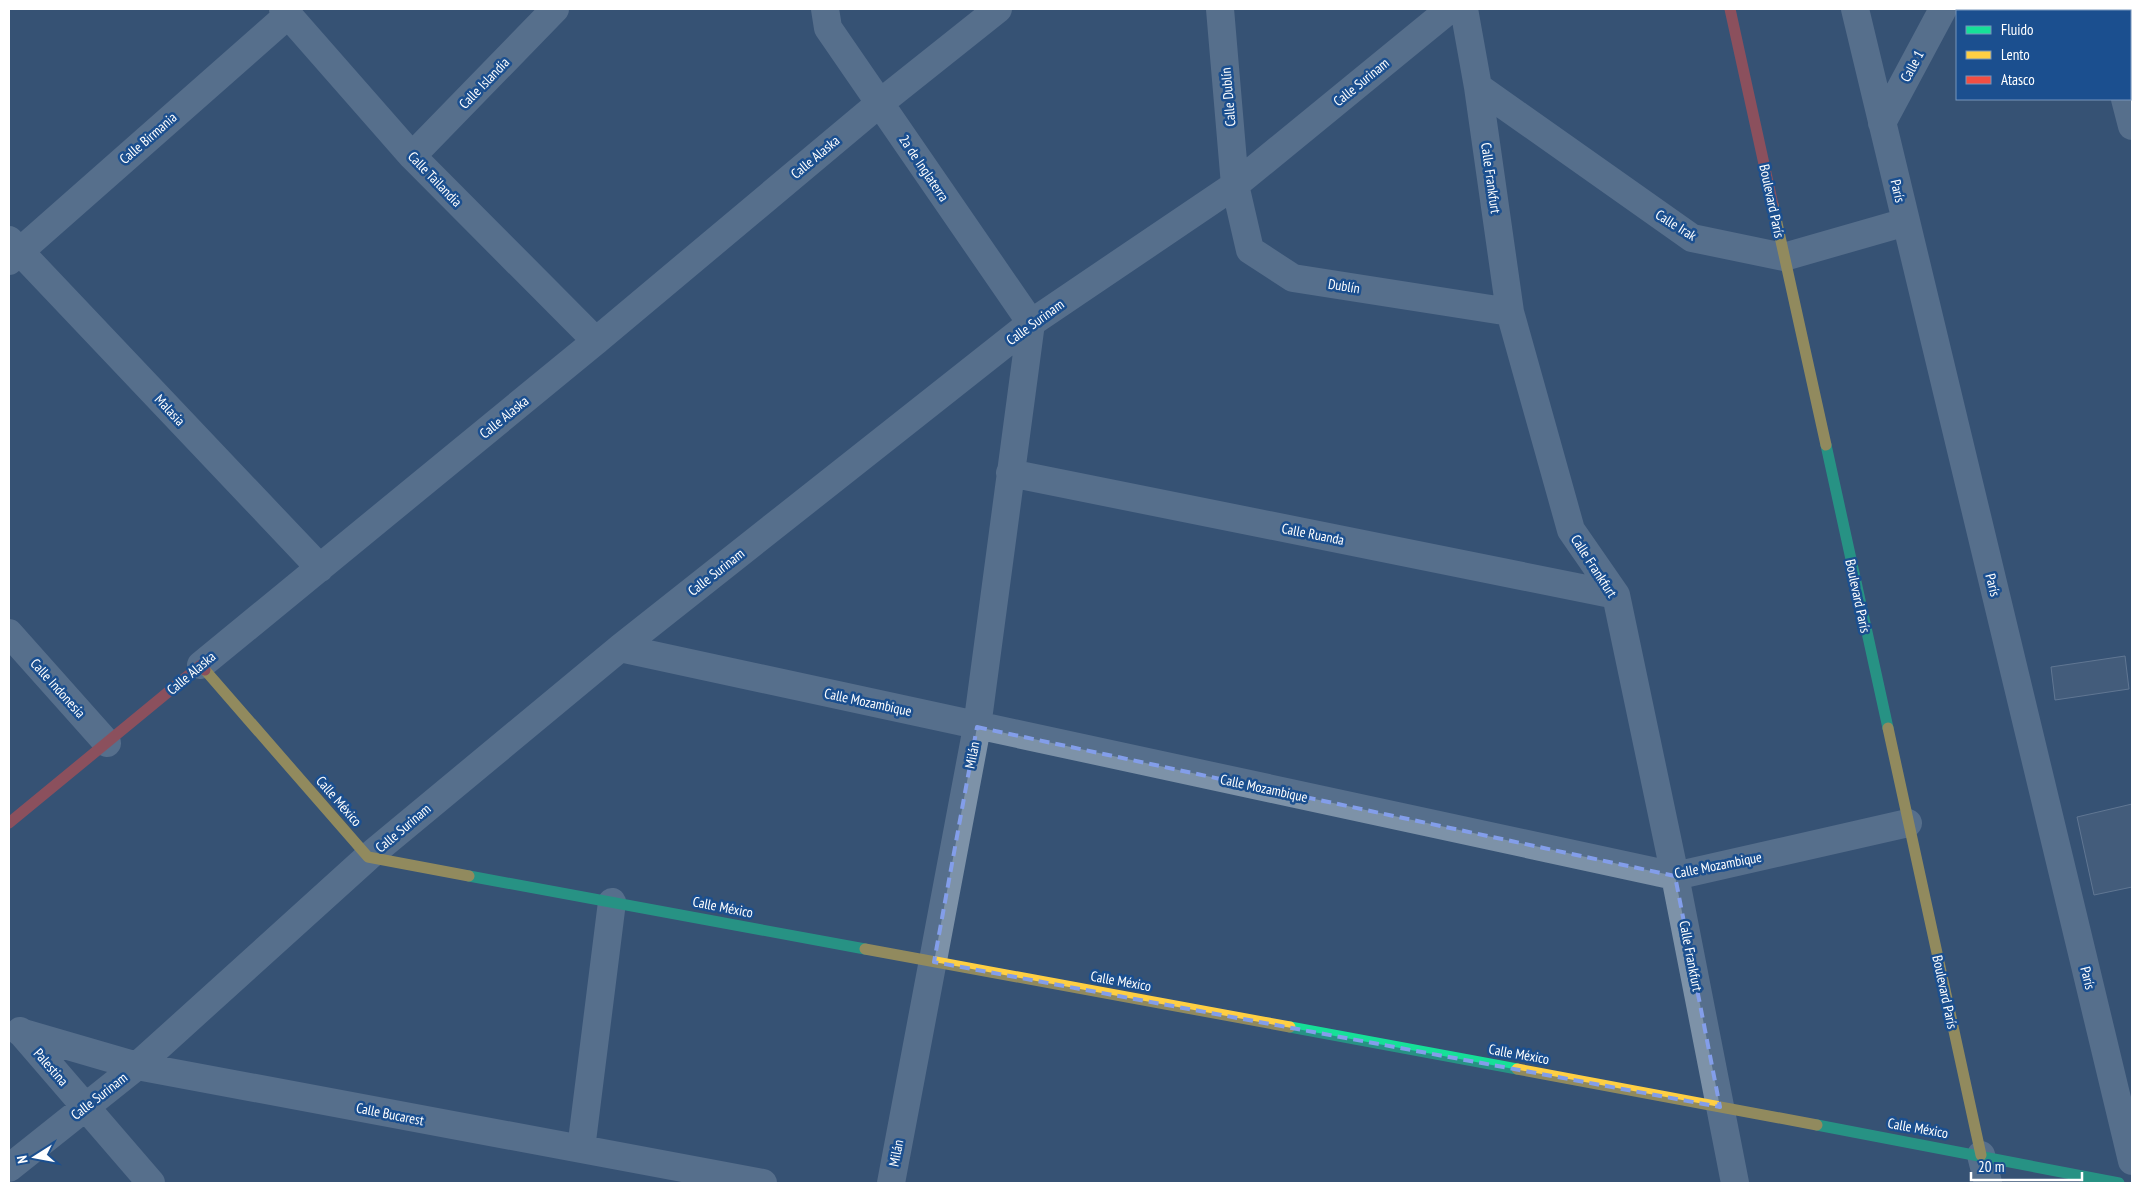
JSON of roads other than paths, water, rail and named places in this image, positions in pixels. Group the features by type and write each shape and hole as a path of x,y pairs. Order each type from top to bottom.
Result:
{"street":[{"name":"Calle Islandia","path":"412,156 556,9"},
{"name":"2a de Inglaterra","path":"824,9 828,28 1031,323"},
{"name":"Calle Alaska","path":"9,823 596,341 880,103 998,9"},
{"name":"Calle Dublín","path":"1220,9 1235,185"},
{"name":"Calle Surinam","path":"9,1168 137,1066 368,857 620,648 1031,323 1235,185 1450,9"},
{"name":"Calle Frankfurt","path":"1464,9 1478,88 1510,312 1571,530 1616,595 1676,876 1735,1183"},
{"name":"Boulevard París","path":"1730,9 1988,1183"},
{"name":"París","path":"1855,9 2132,1161"},
{"name":"Calle 1","path":"1882,123 1943,9"},
{"name":"Calle Tailandia","path":"285,12 412,156 596,341"},
{"name":"Calle Birmania","path":"12,251 285,12"},
{"name":"Calle Irak","path":"1478,88 1692,238 1784,257 1906,222"},
{"path":"2125,100 2132,126"},
{"name":"Dublín","path":"1235,185 1250,250 1293,278 1510,312"},
{"name":"Malasia","path":"12,251 320,568"},
{"name":"Milán","path":"890,1183 934,962 977,726 1031,323"},
{"name":"Calle Ruanda","path":"1010,473 1616,595"},
{"name":"Calle Indonesia","path":"9,633 107,743"},
{"name":"Calle Mozambique","path":"620,648 1676,876 1908,823"},
{"name":"Calle México","path":"201,665 368,857 1981,1155 2119,1183"},
{"path":"580,1149 612,902"},
{"name":"Calle Bucarest","path":"14,1025 137,1066 763,1183"},
{"name":"Palestina","path":"14,1025 151,1183"}]}
